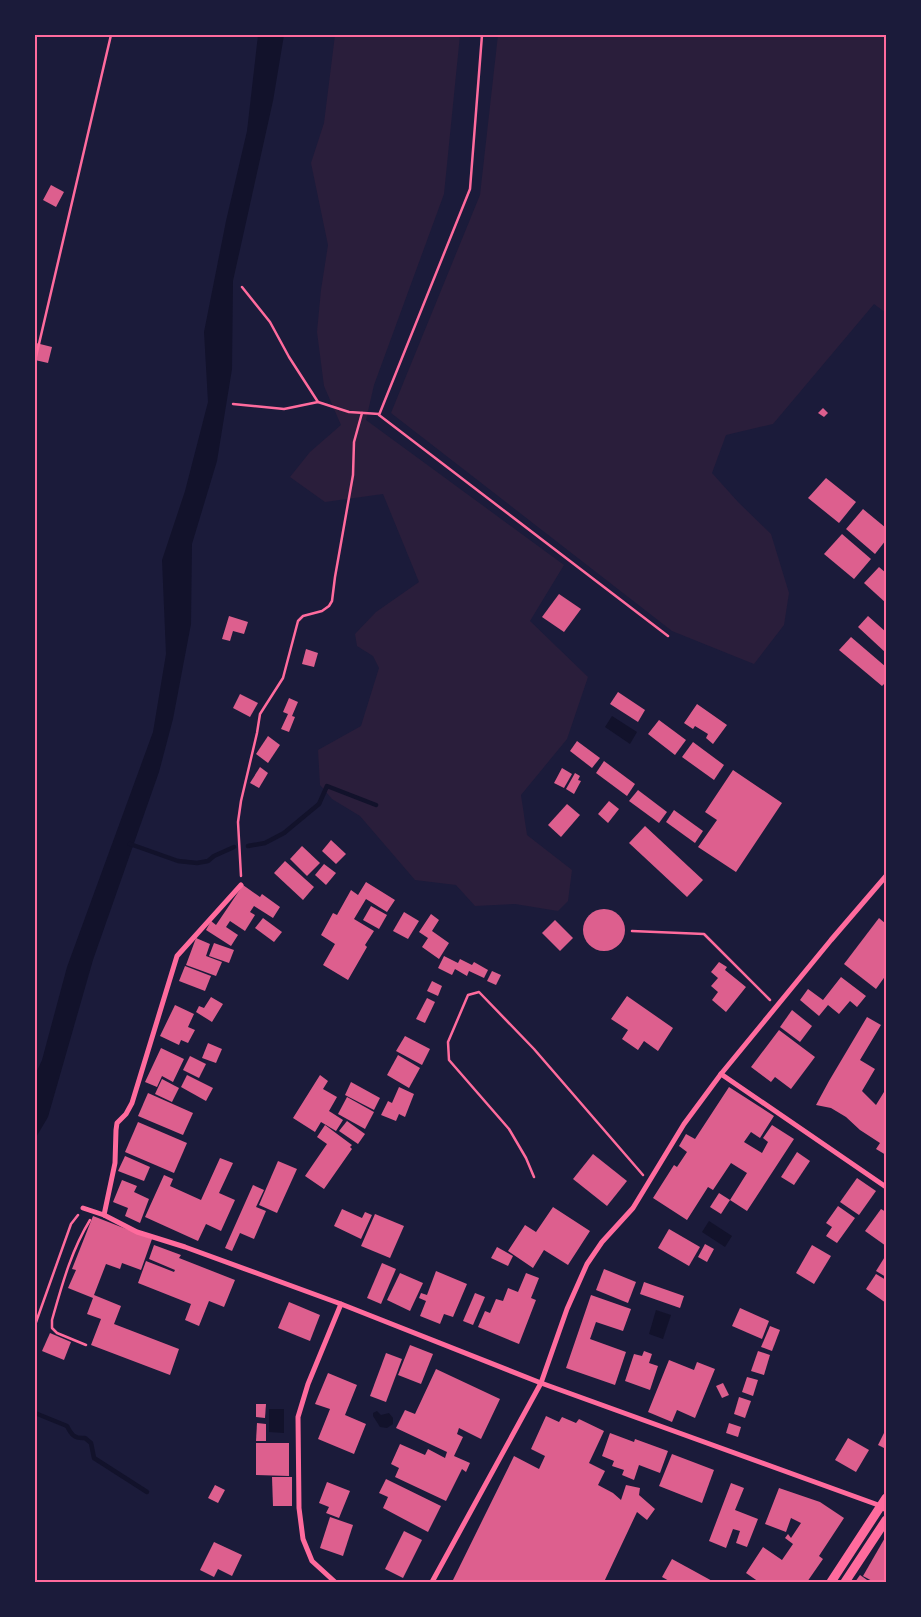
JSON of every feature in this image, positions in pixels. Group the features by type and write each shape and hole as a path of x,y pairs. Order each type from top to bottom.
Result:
{"main road":[{"path":"831,1582 884,1505"},
{"path":"845,1582 886,1520"}],"street":[{"path":"432,1582 541,1383 567,1310 587,1264 602,1242 617,1228 633,1208 684,1124 721,1074 886,876"},
{"path":"104,1215 115,1164 116,1130 118,1123 132,1103 177,956 241,885"},
{"path":"721,1074 886,1187"},
{"path":"83,1208 104,1215 137,1232 185,1247 342,1304 541,1383 884,1505"},
{"path":"333,1580 312,1561 303,1539 299,1508 298,1416 308,1384 342,1304"}],"path":[{"path":"35,361 111,35"},
{"path":"380,414 470,189 482,35"},
{"path":"242,287 270,322 289,357 318,402"},
{"path":"233,404 284,409 318,402 349,412 380,414 668,636"},
{"path":"241,885 242,864 238,822 260,714 283,678 298,621 303,616 322,611 332,602 352,475 354,442 362,413"},
{"path":"632,931 704,934 777,1006"},
{"path":"534,1177 526,1158 509,1129 449,1060 448,1042 468,996 479,992 534,1050 649,1182"},
{"path":"86,1345 57,1333 52,1328 52,1320 68,1264 94,1212"},
{"path":"35,1325 71,1224"}],"shaded area":[{"path":"258,35 284,35 273,101 233,281 232,369 217,461 192,544 191,624 173,719 159,772 93,960 48,1117 35,1139 35,1075 42,1060 67,967 153,732 166,654 162,560 185,491 208,402 204,332 226,221 247,131"},
{"path":"335,35 460,35 444,194 374,385 366,420 564,565 530,621 588,677 567,739 521,795 527,835 572,870 568,901 558,911 515,904 475,906 456,885 415,880 360,816 332,799 320,785 318,750 361,726 379,668 373,656 357,646 355,634 376,612 419,582 383,494 325,502 290,477 310,452 341,425 324,386 317,332 328,245 311,163 324,123"},
{"path":"498,35 886,35 886,313 874,304 773,424 726,435 712,473 771,534 789,593 784,625 754,664 672,631 391,413 480,195"},
{"path":"612,716 637,732 630,744 605,727"},
{"path":"709,1221 732,1236 725,1247 702,1232"},
{"path":"656,1310 671,1315 663,1339 649,1334"},
{"path":"269,1409 284,1409 284,1433 269,1432"},
{"path":"377,1411 381,1415 389,1413 393,1418 393,1424 387,1428 380,1427 373,1416 373,1413"}],"building":[{"path":"51,185 64,192 56,207 43,200"},
{"path":"36,343 52,347 48,363 35,360"},
{"path":"823,408 828,413 824,417 818,413"},
{"path":"826,478 856,502 839,523 808,498"},
{"path":"863,509 886,528 886,540 875,554 846,529"},
{"path":"842,534 871,559 854,579 824,554"},
{"path":"879,567 886,573 886,603 864,583"},
{"path":"559,594 581,609 564,632 542,617"},
{"path":"229,616 248,622 244,634 233,631 230,641 222,639"},
{"path":"868,616 886,632 886,653 858,627"},
{"path":"851,637 886,667 886,682 882,686 839,650"},
{"path":"306,649 318,653 314,667 302,664"},
{"path":"618,692 645,710 638,722 610,704"},
{"path":"240,694 258,703 250,717 233,708"},
{"path":"289,698 298,702 292,716 295,717 289,732 281,729 288,714 283,712"},
{"path":"697,704 727,725 713,744 706,738 708,734 695,726 693,729 684,723"},
{"path":"659,720 686,740 675,755 648,734"},
{"path":"268,736 280,745 268,763 256,754"},
{"path":"577,741 600,758 592,768 570,751"},
{"path":"693,742 724,765 714,780 682,757"},
{"path":"604,761 635,784 627,796 596,773"},
{"path":"260,767 268,773 259,788 250,783"},
{"path":"562,768 572,774 564,788 554,783"},
{"path":"733,770 782,803 736,872 698,847 717,820 705,812"},
{"path":"575,773 580,776 578,780 581,781 574,794 566,789"},
{"path":"638,790 667,812 659,823 629,801"},
{"path":"609,801 619,809 608,823 598,814"},
{"path":"567,804 580,815 561,837 548,825"},
{"path":"674,810 703,831 695,843 666,822"},
{"path":"645,826 703,880 687,897 629,843"},
{"path":"331,840 346,854 336,864 322,851"},
{"path":"302,846 320,863 307,876 290,859"},
{"path":"285,861 314,887 303,900 274,873"},
{"path":"324,864 336,873 326,885 315,875"},
{"path":"366,882 395,900 387,912 366,899 354,919 374,931 348,980 323,965 335,944 321,935 333,913 337,915 351,890 358,895"},
{"path":"243,885 260,897 262,894 280,907 273,918 254,906 250,912 255,915 245,931 230,921 226,927 238,935 231,946 206,930 211,921 216,925"},
{"path":"371,906 387,915 379,929 363,920"},
{"path":"608,909 616,912 622,918 625,930 622,942 616,948 600,951 592,948 586,942 583,926 586,918 592,912"},
{"path":"404,912 419,921 408,939 393,931"},
{"path":"431,914 439,920 432,931 449,943 439,959 422,947 428,938 419,932"},
{"path":"263,918 282,932 274,942 255,928"},
{"path":"879,918 886,924 886,975 876,989 844,964"},
{"path":"555,920 573,938 560,951 542,933"},
{"path":"196,938 210,944 206,956 222,962 216,976 186,965"},
{"path":"214,943 234,950 229,963 209,956"},
{"path":"444,956 458,963 460,959 472,965 474,962 488,970 484,978 469,971 467,976 455,969 452,975 438,968"},
{"path":"719,962 727,967 725,970 746,987 726,1012 712,1000 718,992 711,986 718,978 711,972"},
{"path":"185,966 211,976 205,991 179,981"},
{"path":"492,971 501,975 496,985 487,981"},
{"path":"841,977 866,996 857,1007 850,1001 839,1014 828,1005 819,1016 800,1000 808,989 823,1000"},
{"path":"432,981 442,986 438,996 427,991"},
{"path":"627,996 673,1028 658,1051 644,1041 638,1050 622,1039 628,1030 611,1019"},
{"path":"211,997 223,1004 212,1022 196,1012 199,1006 204,1008"},
{"path":"427,998 435,1002 425,1023 416,1019"},
{"path":"175,1005 194,1014 188,1027 195,1030 188,1043 181,1040 179,1045 160,1036"},
{"path":"792,1010 812,1026 800,1042 780,1027"},
{"path":"867,1017 881,1025 860,1060 875,1069 862,1091 876,1105 884,1092 886,1093 886,1155 876,1149 880,1143 860,1130 846,1117 831,1108 816,1105"},
{"path":"779,1030 815,1057 791,1089 775,1077 771,1082 751,1067"},
{"path":"405,1036 430,1049 422,1065 396,1051"},
{"path":"208,1043 222,1049 216,1063 202,1058"},
{"path":"161,1048 184,1059 173,1082 162,1076 157,1087 145,1082"},
{"path":"398,1055 420,1068 409,1088 387,1075"},
{"path":"190,1056 206,1064 199,1078 183,1070"},
{"path":"187,1075 213,1088 206,1101 181,1087"},
{"path":"320,1075 328,1081 323,1089 337,1097 329,1111 343,1120 336,1131 321,1122 315,1132 293,1118"},
{"path":"162,1079 179,1088 172,1102 155,1094"},
{"path":"351,1082 380,1098 374,1110 345,1095"},
{"path":"399,1087 414,1094 405,1117 399,1114 396,1121 381,1115 388,1101 392,1103"},
{"path":"729,1087 774,1116 760,1138 751,1132 744,1142 762,1153 768,1142 763,1138 772,1125 794,1139 747,1211 730,1200 747,1173 731,1163 713,1190 708,1187 687,1220 653,1198 674,1165 677,1167 687,1152 679,1146 686,1134 695,1139"},
{"path":"148,1093 193,1113 183,1135 138,1116"},
{"path":"347,1097 374,1112 365,1129 338,1114"},
{"path":"347,1121 365,1134 358,1144 339,1131"},
{"path":"138,1122 187,1143 174,1173 125,1152"},
{"path":"325,1125 352,1145 350,1147 352,1149 324,1189 305,1176 327,1144 317,1137"},
{"path":"797,1152 810,1161 794,1185 781,1177"},
{"path":"593,1154 627,1181 607,1206 573,1179"},
{"path":"125,1156 150,1167 144,1181 118,1171"},
{"path":"220,1158 233,1163 219,1193 235,1200 221,1231 206,1224 198,1241 145,1217 164,1175 173,1179 170,1186 201,1200"},
{"path":"278,1161 297,1169 277,1213 259,1205"},
{"path":"857,1178 876,1191 859,1215 840,1202"},
{"path":"122,1180 137,1186 134,1192 149,1199 140,1223 125,1216 128,1208 113,1202"},
{"path":"253,1185 264,1190 256,1207 266,1211 254,1239 240,1233 232,1251 225,1248"},
{"path":"719,1193 730,1200 721,1214 710,1207"},
{"path":"838,1206 855,1218 837,1243 826,1236 832,1227 826,1223"},
{"path":"553,1207 590,1231 568,1265 544,1250 533,1268 508,1251 525,1225 536,1232"},
{"path":"342,1209 362,1218 365,1212 372,1215 361,1239 334,1226"},
{"path":"881,1209 886,1212 886,1246 865,1231"},
{"path":"375,1214 404,1226 390,1258 361,1246"},
{"path":"93,1216 152,1239 141,1270 122,1263 120,1269 106,1264 94,1295 121,1306 114,1324 179,1349 170,1375 91,1345 101,1319 87,1314 93,1298 68,1288 76,1270 72,1269"},
{"path":"669,1229 700,1247 689,1266 658,1248"},
{"path":"705,1244 714,1249 707,1262 698,1257"},
{"path":"154,1245 181,1255 179,1258 235,1280 224,1307 209,1301 199,1326 185,1320 191,1304 138,1283 146,1261 174,1272 175,1270 149,1259"},
{"path":"812,1245 831,1256 814,1284 796,1273"},
{"path":"497,1247 513,1256 508,1266 491,1258"},
{"path":"886,1255 886,1277 876,1271"},
{"path":"382,1263 396,1269 381,1304 367,1298"},
{"path":"604,1269 636,1282 628,1303 596,1290"},
{"path":"436,1271 467,1284 453,1317 444,1314 440,1324 420,1316 426,1301 419,1298 421,1293 427,1295"},
{"path":"400,1273 423,1283 410,1311 387,1300"},
{"path":"526,1273 539,1278 531,1298 536,1300 519,1344 478,1327 485,1311 490,1313 496,1299 503,1301 508,1288 518,1292"},
{"path":"876,1274 886,1280 886,1303 866,1289"},
{"path":"644,1282 684,1296 680,1308 640,1294"},
{"path":"475,1293 485,1297 473,1325 463,1321"},
{"path":"591,1295 631,1309 623,1331 596,1322 590,1339 626,1352 615,1385 566,1368"},
{"path":"289,1302 320,1315 310,1341 278,1328"},
{"path":"740,1308 769,1321 762,1339 732,1326"},
{"path":"770,1326 780,1330 772,1351 761,1347"},
{"path":"50,1333 71,1342 64,1360 42,1351"},
{"path":"410,1345 433,1354 421,1384 398,1375"},
{"path":"644,1351 652,1354 649,1363 658,1366 650,1390 625,1381 634,1354 642,1356"},
{"path":"758,1351 770,1355 764,1375 751,1371"},
{"path":"386,1353 402,1359 386,1402 370,1396"},
{"path":"669,1360 694,1370 697,1362 715,1369 695,1418 677,1410 672,1422 648,1412"},
{"path":"436,1369 500,1399 481,1439 459,1428 457,1434 463,1437 454,1456 470,1463 466,1472 462,1469 446,1501 395,1477 399,1468 391,1464 400,1444 425,1455 428,1449 445,1458 447,1452 396,1428 405,1410 415,1414"},
{"path":"328,1373 357,1385 345,1415 366,1424 354,1454 318,1439 330,1409 315,1404"},
{"path":"747,1377 758,1380 753,1396 742,1392"},
{"path":"723,1383 729,1395 722,1398 716,1386"},
{"path":"739,1397 751,1401 745,1418 734,1414"},
{"path":"256,1404 266,1404 265,1418 256,1417"},
{"path":"546,1416 559,1422 562,1417 576,1423 579,1419 604,1431 589,1463 605,1471 598,1485 621,1500 626,1485 640,1488 639,1495 655,1509 647,1520 637,1512 604,1582 452,1582 514,1456 539,1469 545,1456 531,1449"},
{"path":"257,1423 266,1424 266,1441 256,1441"},
{"path":"729,1423 741,1427 738,1437 726,1433"},
{"path":"886,1429 886,1449 878,1445"},
{"path":"610,1433 634,1442 635,1439 668,1451 660,1473 639,1465 634,1480 622,1475 624,1470 612,1466 614,1461 602,1456"},
{"path":"848,1438 869,1450 856,1472 835,1460"},
{"path":"256,1443 289,1443 289,1476 256,1475"},
{"path":"672,1454 714,1470 702,1503 659,1486"},
{"path":"272,1477 292,1477 292,1506 273,1506"},
{"path":"386,1479 441,1506 428,1532 383,1508 388,1497 379,1493"},
{"path":"327,1482 350,1491 339,1518 326,1513 329,1507 319,1503"},
{"path":"731,1483 744,1488 735,1510 758,1519 747,1547 736,1543 740,1531 733,1529 726,1548 709,1541"},
{"path":"215,1485 225,1490 218,1503 208,1498"},
{"path":"779,1488 820,1502 844,1518 819,1556 823,1559 807,1582 759,1582 746,1573 763,1547 782,1560 793,1544 785,1538 788,1534 791,1538 801,1523 791,1518 786,1532 765,1524"},
{"path":"330,1517 353,1525 343,1556 320,1548"},
{"path":"404,1531 422,1540 403,1578 385,1569"},
{"path":"886,1536 886,1582 874,1582 863,1576"},
{"path":"214,1542 242,1555 232,1576 218,1569 214,1577 200,1570"},
{"path":"672,1559 714,1582 671,1582 662,1577"},
{"path":"860,1575 870,1582 855,1582"}],"waterway":[{"path":"248,846 265,843 284,833 319,804 327,786 376,805"},
{"path":"130,844 178,861 197,863 208,861 214,856 234,847"},
{"path":"35,1413 67,1426 76,1437 85,1438 91,1443 94,1458 147,1492"}]}
